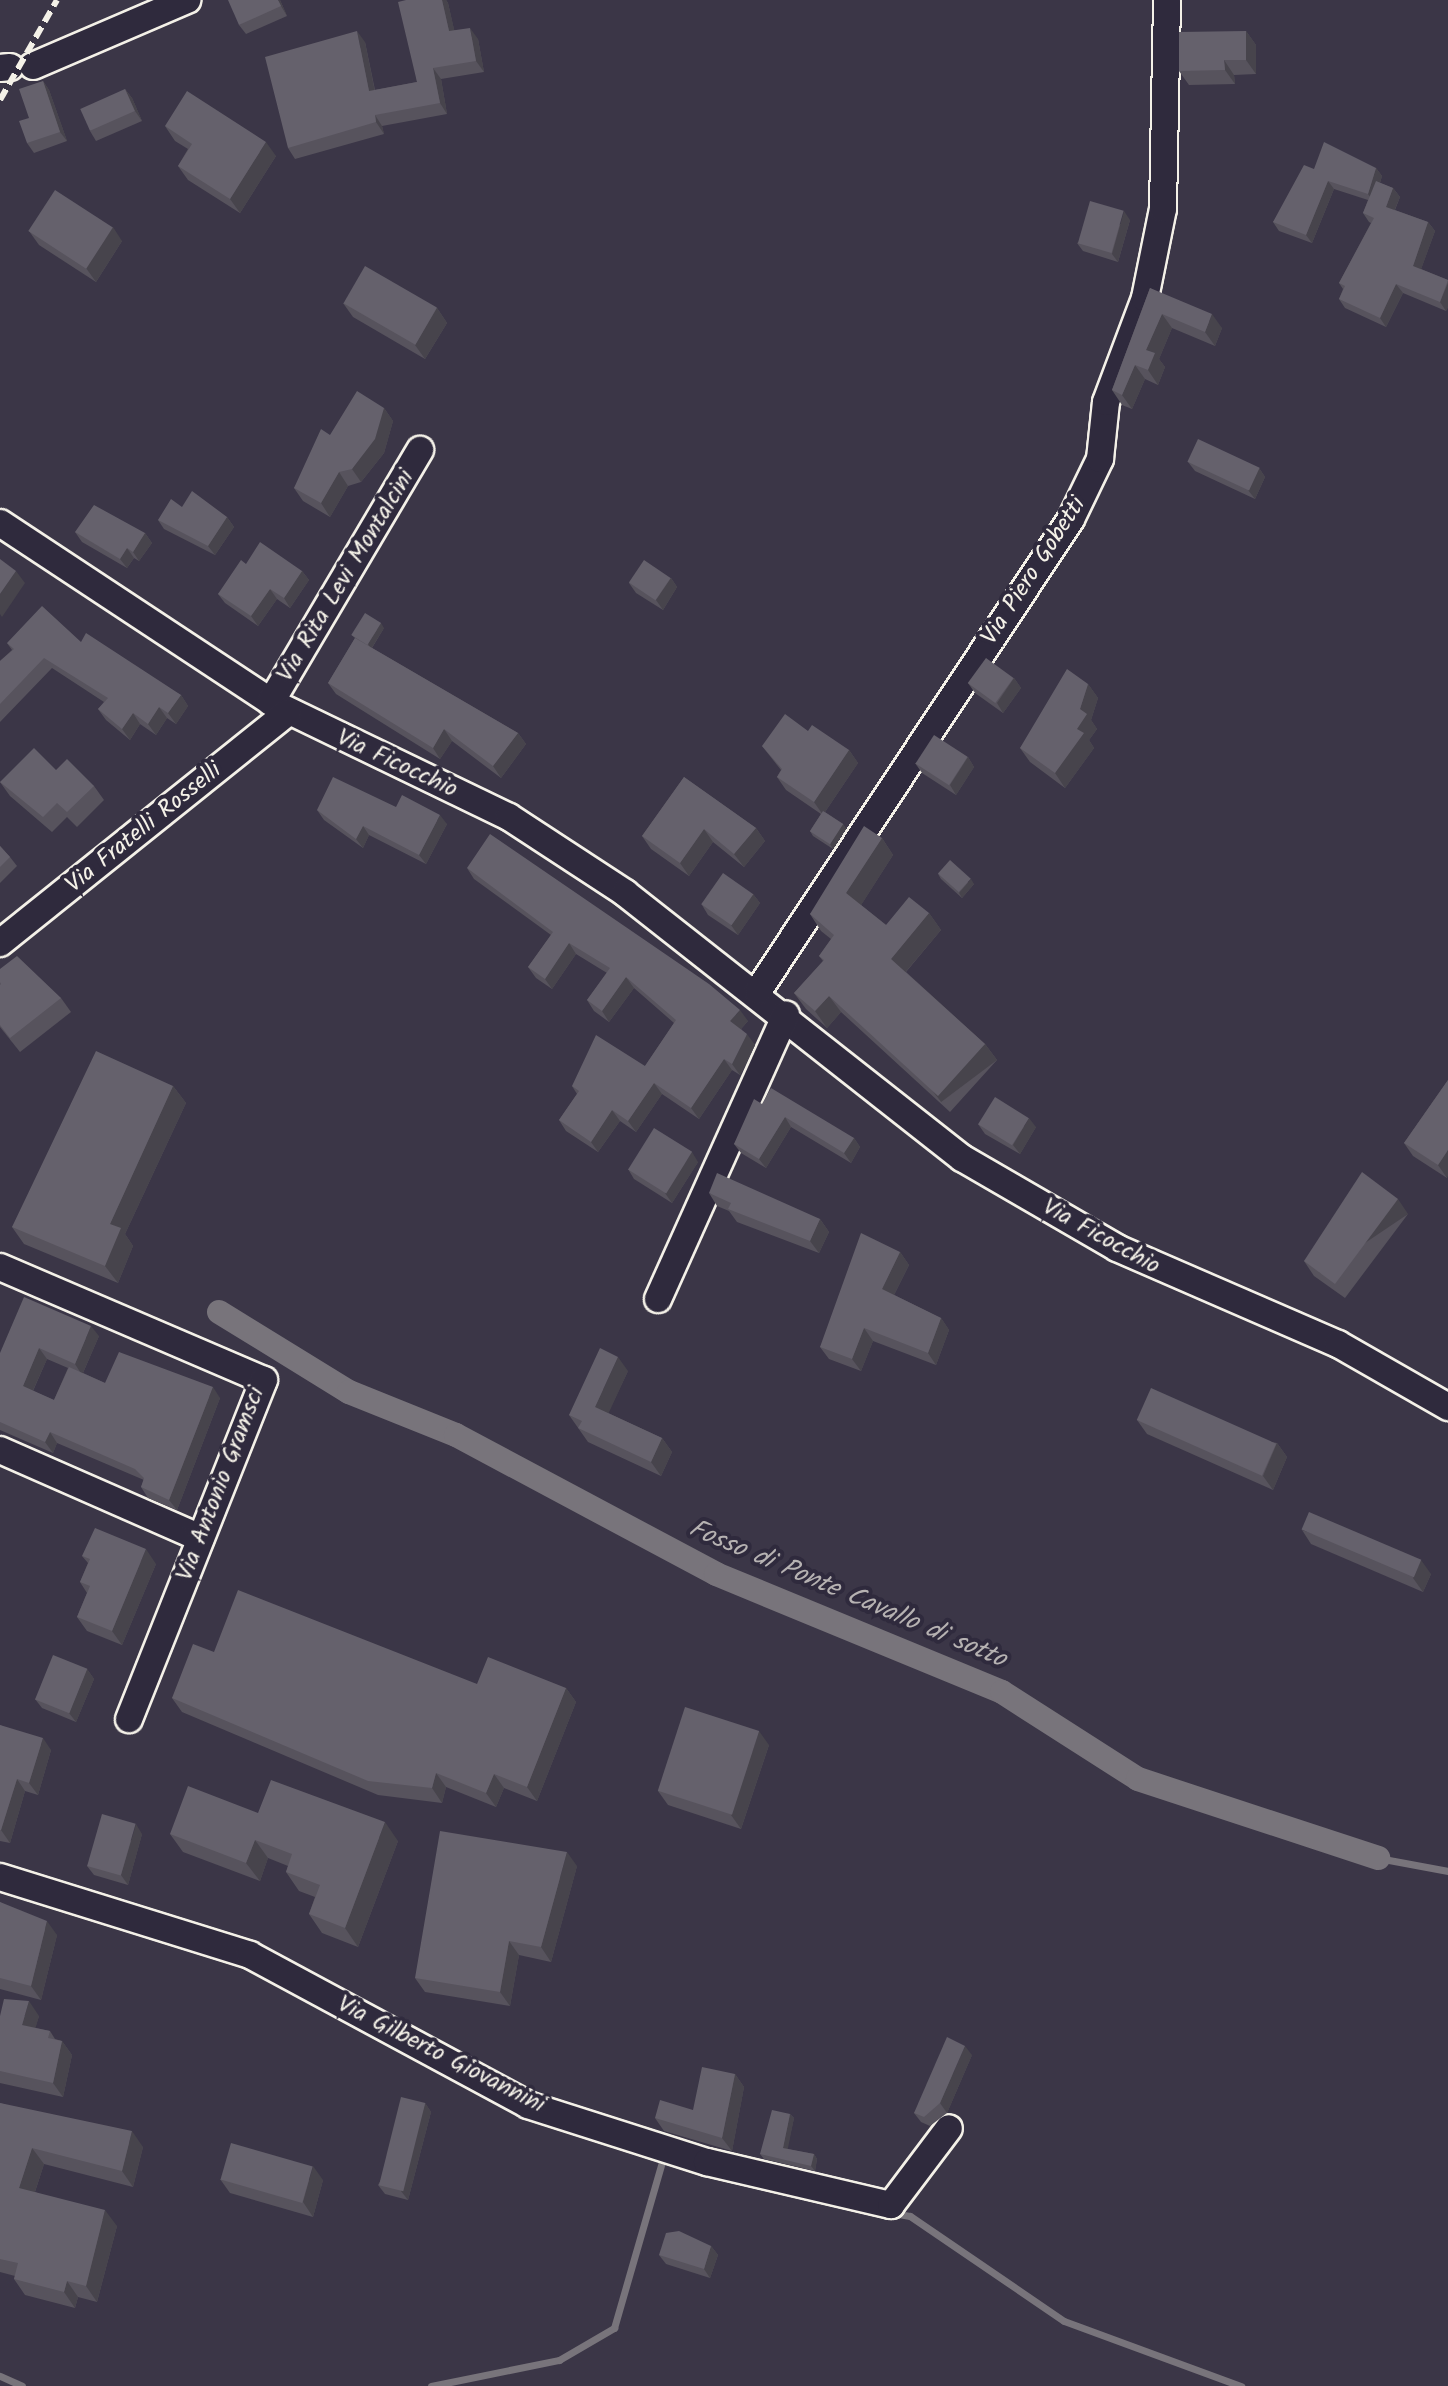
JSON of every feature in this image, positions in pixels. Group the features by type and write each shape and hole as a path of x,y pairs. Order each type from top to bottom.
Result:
{"street":[{"path":"14,67 187,0"},
{"name":"Via Piero Gobetti","path":"758,991 1071,519 1100,459 1106,402 1145,298 1163,209 1167,0"},
{"name":"Via Rita Levi Montalcini","path":"279,707 420,450"},
{"name":"Via Ficocchio","path":"0,523 279,707 509,817 687,934 962,1158 1117,1248 1338,1344 1448,1407"},
{"name":"Via Fratelli Rosselli","path":"0,943 279,707"},
{"path":"658,1299 786,1014"},
{"name":"Via Antonio Gramsci","path":"0,1267 264,1380 129,1719"},
{"path":"0,1450 200,1538"},
{"name":"Via Gilberto Giovannini","path":"0,1877 250,1955 528,2105 707,2162 891,2205 949,2128"}],"building":[{"path":"228,0 278,0 281,6 239,25"},
{"path":"442,0 449,31 470,28 476,61 433,68 440,103 375,115 376,122 288,148 265,57 357,31 369,91 417,82 398,2"},
{"path":"1246,31 1246,60 1224,60 1225,70 1179,71 1179,32"},
{"path":"43,81 60,132 27,143 19,121 29,118 19,89"},
{"path":"125,89 135,111 90,131 80,109"},
{"path":"187,91 266,142 230,199 178,166 192,144 165,126"},
{"path":"1324,142 1376,168 1368,194 1328,181 1306,235 1273,222 1304,165 1314,169"},
{"path":"1376,181 1393,188 1386,207 1428,222 1413,266 1448,280 1440,302 1396,284 1380,318 1339,299 1345,286 1339,283 1374,218 1363,213"},
{"path":"55,190 113,228 86,269 28,231"},
{"path":"1090,201 1124,211 1112,253 1078,243"},
{"path":"365,266 437,308 415,345 344,303"},
{"path":"1150,288 1212,314 1205,332 1162,314 1146,350 1155,353 1148,370 1135,365 1122,395 1112,390"},
{"path":"357,391 384,408 375,439 352,469 339,472 321,503 294,488 321,429 330,435"},
{"path":"1198,439 1260,468 1249,490 1187,462"},
{"path":"192,491 227,517 208,546 158,520 171,499 182,507"},
{"path":"94,505 145,533 133,552 127,548 120,559 75,532"},
{"path":"260,542 302,571 284,598 270,589 251,616 218,594 241,560 246,564"},
{"path":"0,559 16,571 0,594"},
{"path":"644,560 671,578 655,600 629,582"},
{"path":"42,606 81,642 86,633 181,695 168,713 159,707 148,724 133,713 122,729 98,709 108,698 44,658 0,704 0,661 14,649 7,643"},
{"path":"365,613 381,623 367,645 351,635"},
{"path":"355,638 518,733 493,766 444,729 433,748 328,683"},
{"path":"986,658 1014,678 995,703 968,683"},
{"path":"1067,669 1088,684 1080,709 1087,714 1077,729 1084,733 1055,773 1020,748"},
{"path":"785,714 808,731 812,725 849,750 814,802 777,777 782,769 762,746"},
{"path":"934,735 968,757 949,785 915,764"},
{"path":"34,748 56,770 67,759 94,786 67,812 57,803 43,817 0,782"},
{"path":"333,777 396,807 402,795 440,815 419,855 363,826 356,839 317,810"},
{"path":"684,777 756,828 734,854 704,829 680,863 642,836"},
{"path":"823,811 843,824 830,844 810,831"},
{"path":"864,826 882,838 846,893 886,925 909,897 929,913 891,959 985,1044 938,1096 829,996 815,1011 794,993 824,960 819,956 834,935 810,914"},
{"path":"490,834 709,984 740,1010 730,1021 747,1034 732,1064 724,1059 691,1108 654,1083 628,1121 612,1110 591,1142 559,1120 579,1091 572,1086 596,1035 645,1066 676,1020 626,977 602,1011 587,1000 610,968 569,943 545,979 528,967 553,932 467,868"},
{"path":"0,846 10,857 0,867"},
{"path":"950,860 971,879 959,892 938,873"},
{"path":"723,873 753,894 732,925 701,904"},
{"path":"17,956 61,998 10,1038 0,1025 0,969"},
{"path":"96,1051 173,1086 110,1224 121,1228 105,1266 12,1227"},
{"path":"1448,1080 1448,1150 1438,1165 1404,1143"},
{"path":"771,1088 854,1138 844,1153 785,1117 759,1159 734,1144 754,1099 762,1104"},
{"path":"995,1097 1029,1118 1012,1145 978,1124"},
{"path":"654,1128 692,1152 666,1193 628,1170"},
{"path":"1362,1172 1398,1199 1335,1284 1304,1261"},
{"path":"717,1173 820,1219 810,1241 728,1209 731,1203 709,1193"},
{"path":"861,1233 900,1252 882,1289 941,1318 928,1353 864,1328 852,1359 820,1347"},
{"path":"24,1297 91,1326 75,1364 39,1348 23,1386 54,1400 69,1367 105,1383 119,1352 213,1387 169,1500 141,1487 144,1478 135,1469 50,1432 45,1442 0,1422 0,1353"},
{"path":"600,1348 618,1357 595,1407 662,1438 651,1462 578,1428 582,1421 569,1415"},
{"path":"1151,1388 1276,1444 1262,1476 1137,1420"},
{"path":"1309,1512 1421,1560 1414,1577 1302,1529"},
{"path":"95,1528 146,1549 112,1631 77,1617 90,1586 80,1582 90,1559 82,1556"},
{"path":"238,1590 477,1684 488,1657 566,1688 527,1787 494,1774 486,1793 436,1773 432,1788 368,1781 172,1698 193,1644 214,1652"},
{"path":"53,1655 87,1669 69,1713 35,1700"},
{"path":"685,1707 759,1731 732,1815 658,1791"},
{"path":"0,1725 43,1738 29,1783 17,1779 1,1830 0,1830"},
{"path":"271,1780 385,1822 345,1928 309,1914 320,1885 286,1872 292,1854 255,1840 246,1863 170,1834 188,1786 258,1813"},
{"path":"102,1814 136,1824 121,1876 87,1866"},
{"path":"440,1831 567,1852 541,1947 509,1941 500,1992 415,1978"},
{"path":"0,1902 47,1921 31,1986 0,1978"},
{"path":"4,1999 29,2001 22,2025 50,2031 48,2038 62,2041 53,2083 0,2071 0,2016"},
{"path":"947,2037 965,2046 940,2103 924,2117 914,2113"},
{"path":"702,2067 735,2074 722,2138 655,2118 660,2100 693,2110"},
{"path":"401,2097 425,2103 403,2191 379,2185"},
{"path":"0,2103 132,2131 122,2171 32,2148 19,2188 105,2210 86,2286 67,2281 64,2292 14,2279 18,2263 0,2259"},
{"path":"772,2110 790,2114 783,2148 814,2154 811,2166 760,2154"},
{"path":"231,2143 313,2166 302,2203 221,2180"},
{"path":"679,2231 711,2246 704,2269 659,2255 666,2233"}],"waterway":[{"name":"Fosso di Ponte Cavallo di sotto","path":"219,1312 349,1392 456,1435 716,1574 1002,1692 1138,1779 1378,1858"},
{"path":"1378,1858 1448,1871"},
{"path":"431,2386 559,2360 614,2328 663,2158"},
{"path":"893,2213 910,2216 1064,2321 1241,2386"},
{"path":"0,2376 22,2386"}],"railway":[{"path":"0,100 57,0"}]}
